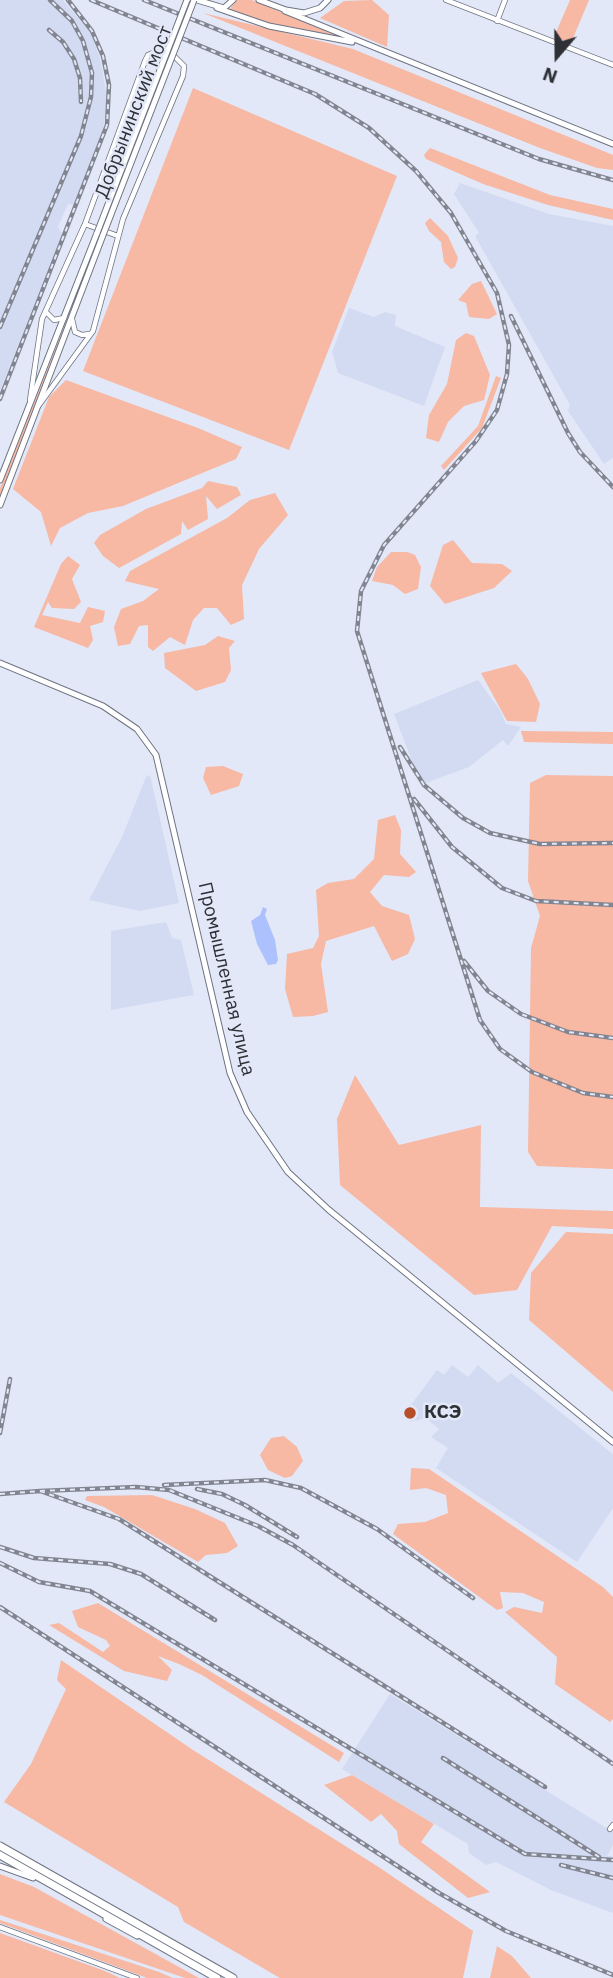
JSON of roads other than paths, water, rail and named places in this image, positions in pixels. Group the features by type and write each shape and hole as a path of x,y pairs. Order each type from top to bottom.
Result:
{"highway":[{"path":"0,1846 233,1978"},
{"path":"0,1855 217,1978"}],"street":[{"name":"Добрынинский мост","path":"100,234 187,0"},
{"name":"Добрынинский мост","path":"100,234 196,0"},
{"path":"196,0 261,23 379,50"},
{"path":"217,8 229,6 233,0"},
{"path":"259,0 613,144"},
{"path":"279,8 310,12 328,0"},
{"path":"446,0 613,65"},
{"path":"497,21 505,0"},
{"path":"30,403 36,351 47,307 62,280 85,224 147,57 155,52 175,57 184,66 183,76 152,155 141,173 118,236 93,331 39,406"},
{"path":"85,224 118,236"},
{"path":"0,480 100,234"},
{"path":"0,505 72,319 100,234"},
{"path":"47,307 46,313 54,320 64,317"},
{"path":"72,319 72,326 78,334 86,335 93,331"},
{"name":"Промышленная улица","path":"0,663 103,706 138,729 156,755 228,1066 247,1112 282,1164 329,1210 613,1442"},
{"path":"0,1866 29,1876 130,1933 182,1958"},
{"path":"0,1927 136,1978"}],"water":[{"path":"263,907 267,909 265,915 275,940 278,960 276,964 268,965 257,944 251,921 260,915"}],"railway":[{"path":"0,327 81,136 91,97 92,73 83,41 72,21 50,0"},
{"path":"0,399 107,125 109,85 103,56 92,31 68,0"},
{"path":"91,0 315,94 369,128 416,171 451,213 497,293 509,345 507,374 497,410 476,441 384,545 361,591 357,631 480,1020 500,1049 532,1072 583,1093 613,1097"},
{"path":"144,0 539,159 613,180"},
{"path":"49,30 63,42 74,59 80,78 81,102"},
{"path":"511,316 568,433 580,452 613,487"},
{"path":"400,747 424,785 463,818 490,833 540,844 613,843"},
{"path":"414,799 452,847 502,888 536,901 613,905"},
{"path":"464,961 488,991 521,1014 568,1032 613,1038"},
{"path":"0,1433 10,1379"},
{"path":"164,1485 265,1480 301,1488 377,1529 473,1598"},
{"path":"40,1491 136,1487 169,1490 258,1526 293,1545 613,1764"},
{"path":"197,1489 222,1494 245,1505 297,1537"},
{"path":"0,1494 40,1491 119,1519 545,1787"},
{"path":"0,1547 34,1558 110,1564 141,1574 215,1620"},
{"path":"0,1563 39,1582 90,1591 525,1854 613,1860"},
{"path":"0,1607 439,1893 506,1931 613,1975"},
{"path":"443,1758 599,1857"},
{"path":"561,1865 613,1878"}],"place":[{"name":"КСЭ","path":"410,1413"}]}
